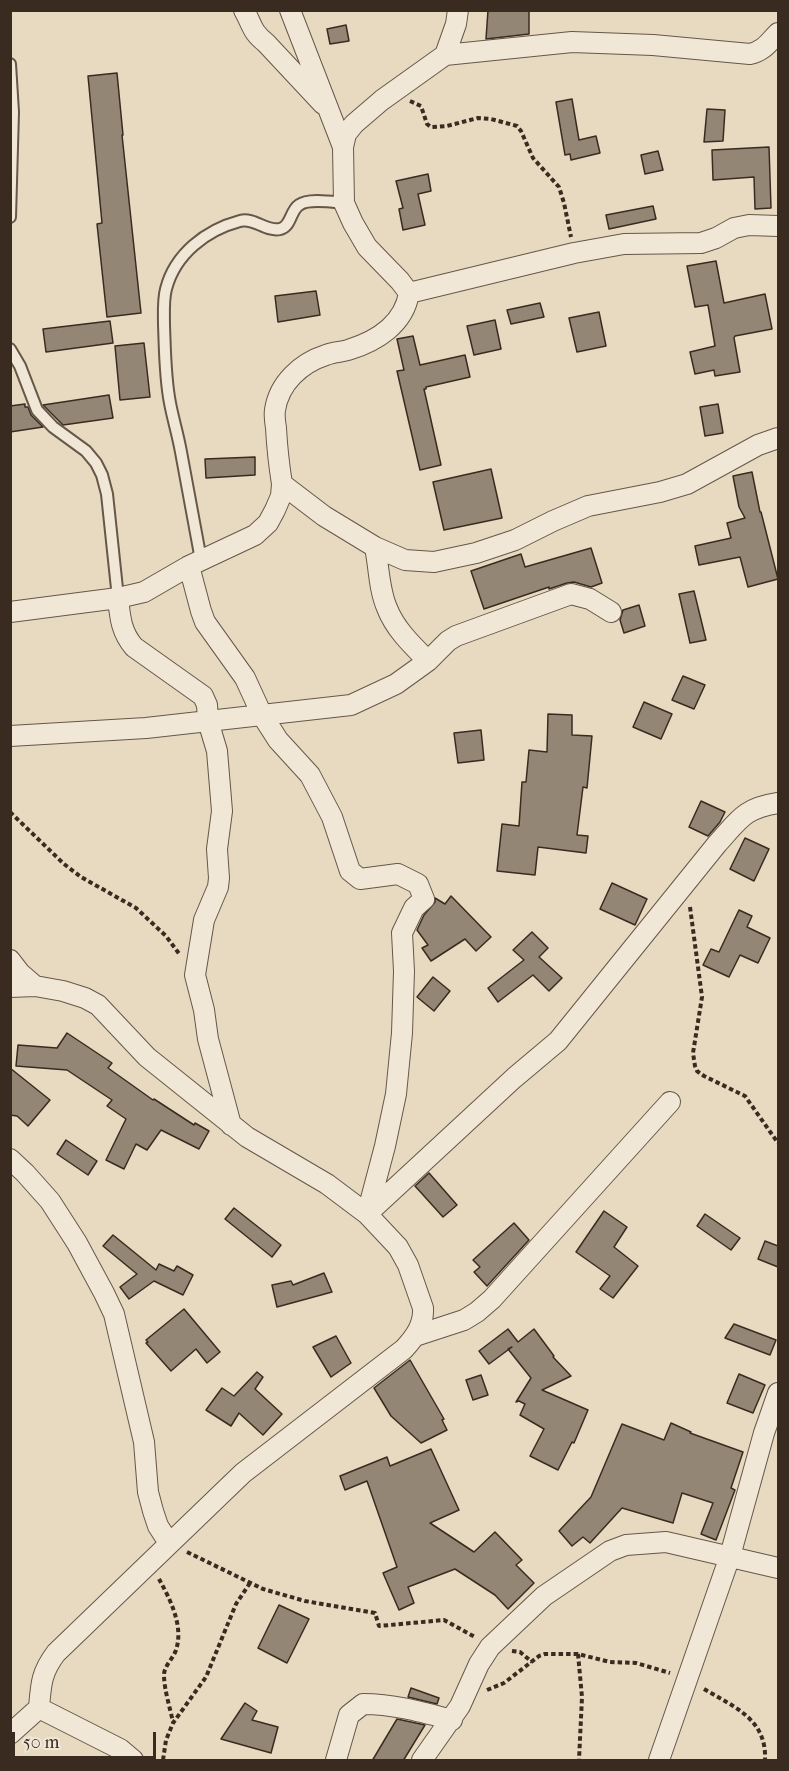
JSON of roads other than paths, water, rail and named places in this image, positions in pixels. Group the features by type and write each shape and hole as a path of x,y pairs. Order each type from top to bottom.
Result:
{"street":[{"path":"244,10 256,35 328,111"},
{"path":"290,10 343,147"},
{"path":"445,56 456,24 458,10"},
{"path":"10,612 118,598 144,592 195,563 255,535 268,523 281,496 282,484 274,411 281,390 296,372 312,361 327,354 364,344 381,334 402,315 407,302 408,292 400,280 367,247 344,203 343,147 346,134 382,100 445,56 572,42 653,45 750,54 764,49 778,33"},
{"path":"408,292 574,253 624,244 701,243 734,228 749,225 778,226"},
{"path":"282,484 324,516 375,547 405,560 434,562 476,553 515,540 588,506 660,492 687,484 758,445 778,438"},
{"path":"375,547 382,594 393,622 428,661"},
{"path":"195,563 201,611 205,622 245,678 262,714 282,745 310,775 332,817 350,871 360,879 389,874 404,876 418,884 424,899 414,909 402,933 404,971 396,1094 386,1146 367,1214"},
{"path":"10,735 146,728 351,705 396,684 428,661 456,636 571,594 590,598 611,612"},
{"path":"118,598 122,627 127,639 134,647 203,696 216,746 222,812 217,849 219,878 218,887 204,920 195,975 204,1010 208,1039 231,1125"},
{"path":"367,1214 514,1078 558,1041 717,844 745,813 763,805 778,802"},
{"path":"10,960 35,986"},
{"path":"10,987 35,986 85,998 98,1005 147,1057 231,1125 247,1137 327,1184 367,1214 398,1247 408,1265 423,1308 421,1323 415,1336 404,1349 243,1473 56,1653 46,1666 42,1679 39,1708 10,1734"},
{"path":"415,1336 464,1320 492,1299 670,1102"},
{"path":"10,1159 50,1201 77,1243 114,1314 144,1442 148,1492 158,1526 169,1543"},
{"path":"659,1761 730,1557 764,1433 778,1394"},
{"path":"422,1761 452,1720 479,1664 490,1647 544,1596 610,1551 626,1545 666,1542 778,1568"},
{"path":"336,1761 350,1715 363,1704 397,1706 452,1720"},
{"path":"39,1708 120,1749 133,1761"}],"lane":[{"path":"10,63 13,112 10,217"},
{"path":"195,563 181,451 170,400 164,340 166,289 187,250 216,231 242,220 282,229 298,205 313,202 344,203"},
{"path":"10,349 20,366 37,410 53,427 86,452 96,463 102,475 107,494 118,598"}]}
